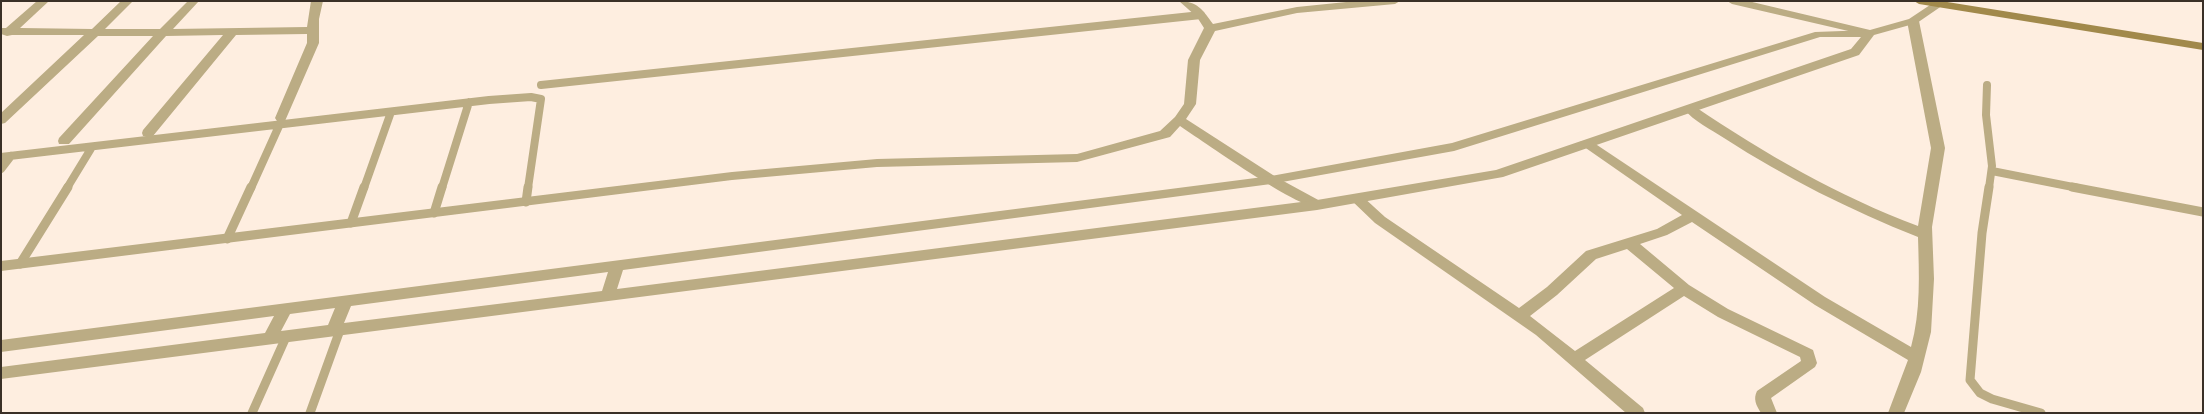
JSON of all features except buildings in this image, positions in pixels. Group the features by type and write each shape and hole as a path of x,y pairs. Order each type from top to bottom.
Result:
{"main road":[{"path":"1919,1 1941,3 2203,47"}],"street":[{"path":"4,34 44,1"},
{"path":"1,120 128,1"},
{"path":"64,141 129,68 194,1"},
{"path":"280,122 313,43 312,19 317,1"},
{"path":"1184,1 1201,15 1210,28"},
{"path":"1210,28 1297,10 1395,1"},
{"path":"1732,1 1870,33"},
{"path":"1,346 1271,180 1454,147 1818,34 1870,33 1913,21 1941,3"},
{"path":"1896,413 1913,372 1923,332 1927,279 1925,234 1938,148 1913,21"},
{"path":"1,266 732,176 877,163 1077,158 1165,134 1179,120 1190,104 1194,60 1210,28"},
{"path":"4,34 313,30"},
{"path":"148,133 232,32"},
{"path":"1,373 1317,205 1498,174 1855,52 1870,33"},
{"path":"1690,109 1734,140 1784,169 1856,204 1925,234"},
{"path":"1179,120 1271,180 1317,205"},
{"path":"1586,144 1640,182 1694,215 1863,328 1916,356"},
{"path":"1357,199 1380,220 1519,316 1574,359 1637,413"},
{"path":"1519,316 1552,291 1591,254 1662,232 1694,215"},
{"path":"1628,242 1684,289 1723,313 1807,354 1809,363 1763,396 1763,402 1768,413"},
{"path":"608,296 617,266"},
{"path":"1574,359 1684,289"},
{"path":"337,330 345,301"},
{"path":"270,339 284,309"}],"lane":[{"path":"540,85 1201,15"},
{"path":"1987,85 1986,114 1992,171 1982,233 1970,380 1980,393 1992,399 2041,413"},
{"path":"1,157 280,122 531,97 541,99 526,202"},
{"path":"434,213 469,102"},
{"path":"351,223 392,112"},
{"path":"227,238 280,122"},
{"path":"20,264 92,147"},
{"path":"1,169 11,156"},
{"path":"1992,171 2203,212"},
{"path":"310,413 337,330"},
{"path":"252,413 286,337"}]}
